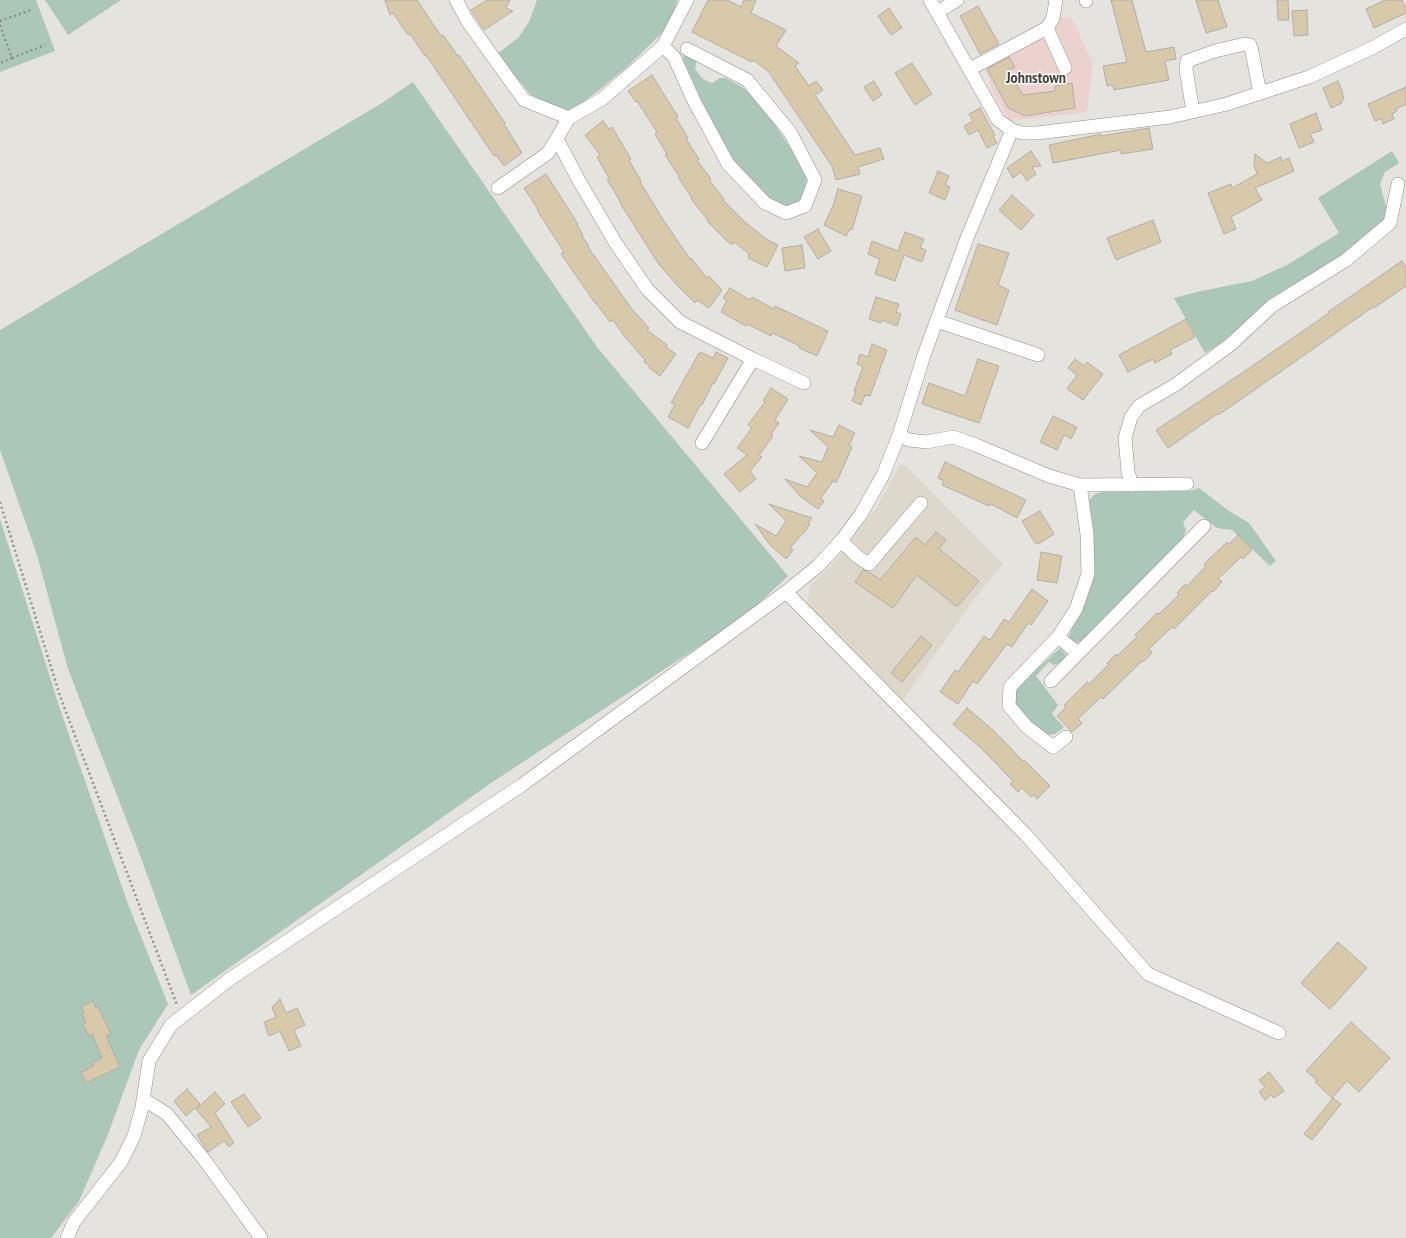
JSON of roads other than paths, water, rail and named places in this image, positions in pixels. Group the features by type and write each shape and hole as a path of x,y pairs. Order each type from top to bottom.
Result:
{"street":[{"path":"456,0 468,22 524,100 569,118"},
{"path":"498,188 548,153 569,118 602,99 663,46 687,0"},
{"path":"930,0 998,120 1012,130 1022,133 1037,133 1170,117 1227,104 1309,77 1372,48 1406,30"},
{"path":"938,12 957,0"},
{"path":"970,69 1047,28 1053,18 1056,0"},
{"path":"1047,28 1065,68"},
{"path":"1194,112 1186,69 1187,61 1215,51 1245,44 1250,45 1260,93"},
{"path":"663,46 674,57 694,101 728,164 765,203 786,213 805,206 815,180 790,132 747,80 687,49"},
{"path":"67,1238 74,1222 121,1162 134,1136 143,1099 149,1061 170,1025 230,979 522,785 786,592 818,566 841,541 861,514 883,475 899,435 967,238 1012,130"},
{"path":"557,139 578,179 615,242 647,289 680,322 804,383"},
{"path":"1132,485 1128,472 1125,438 1131,417 1139,406 1175,385 1230,345 1272,306 1346,260 1390,223 1398,184"},
{"path":"937,322 1038,355"},
{"path":"702,443 753,359"},
{"path":"899,435 909,440 927,442 953,437 976,445 1048,476 1080,485 1187,484"},
{"path":"1066,737 1053,747 1027,727 1009,706 1010,687 1058,637 1076,609 1088,574 1087,534 1080,485"},
{"path":"841,541 858,557 869,564 921,503"},
{"path":"1051,681 1204,526"},
{"path":"786,592 1026,835 1148,974 1279,1033"},
{"path":"1058,637 1078,653"},
{"path":"143,1099 167,1114 203,1158 261,1238"}],"district":[{"name":"Johnstown","path":"1036,78"}]}
